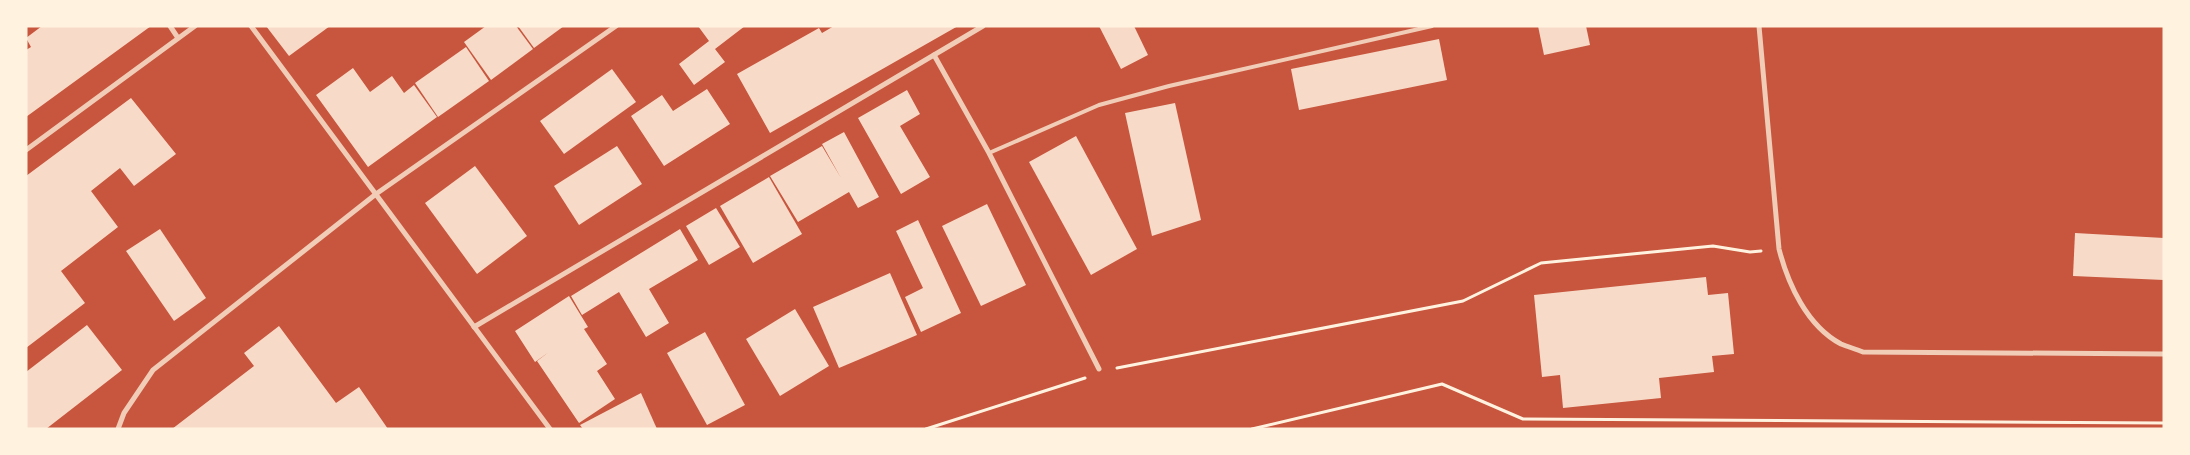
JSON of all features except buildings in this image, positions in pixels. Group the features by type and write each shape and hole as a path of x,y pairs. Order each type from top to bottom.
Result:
{"street":[{"path":"170,26 178,38"},
{"path":"26,150 195,26"},
{"path":"252,26 550,429"},
{"path":"118,429 124,413 153,370 376,194 616,26"},
{"path":"474,327 983,26"},
{"path":"1759,26 1779,249 1786,274 1804,308 1819,326 1840,344 1863,352 2164,354"},
{"path":"934,55 989,153 1099,369"}],"lane":[{"path":"989,153 1100,106 1160,88 1432,26"}],"path":[{"path":"1109,370 1463,301 1541,263 1713,246 1750,252 1779,249"},
{"path":"926,429 1092,376"},
{"path":"1252,429 1442,384 1523,419 2164,423"}]}
